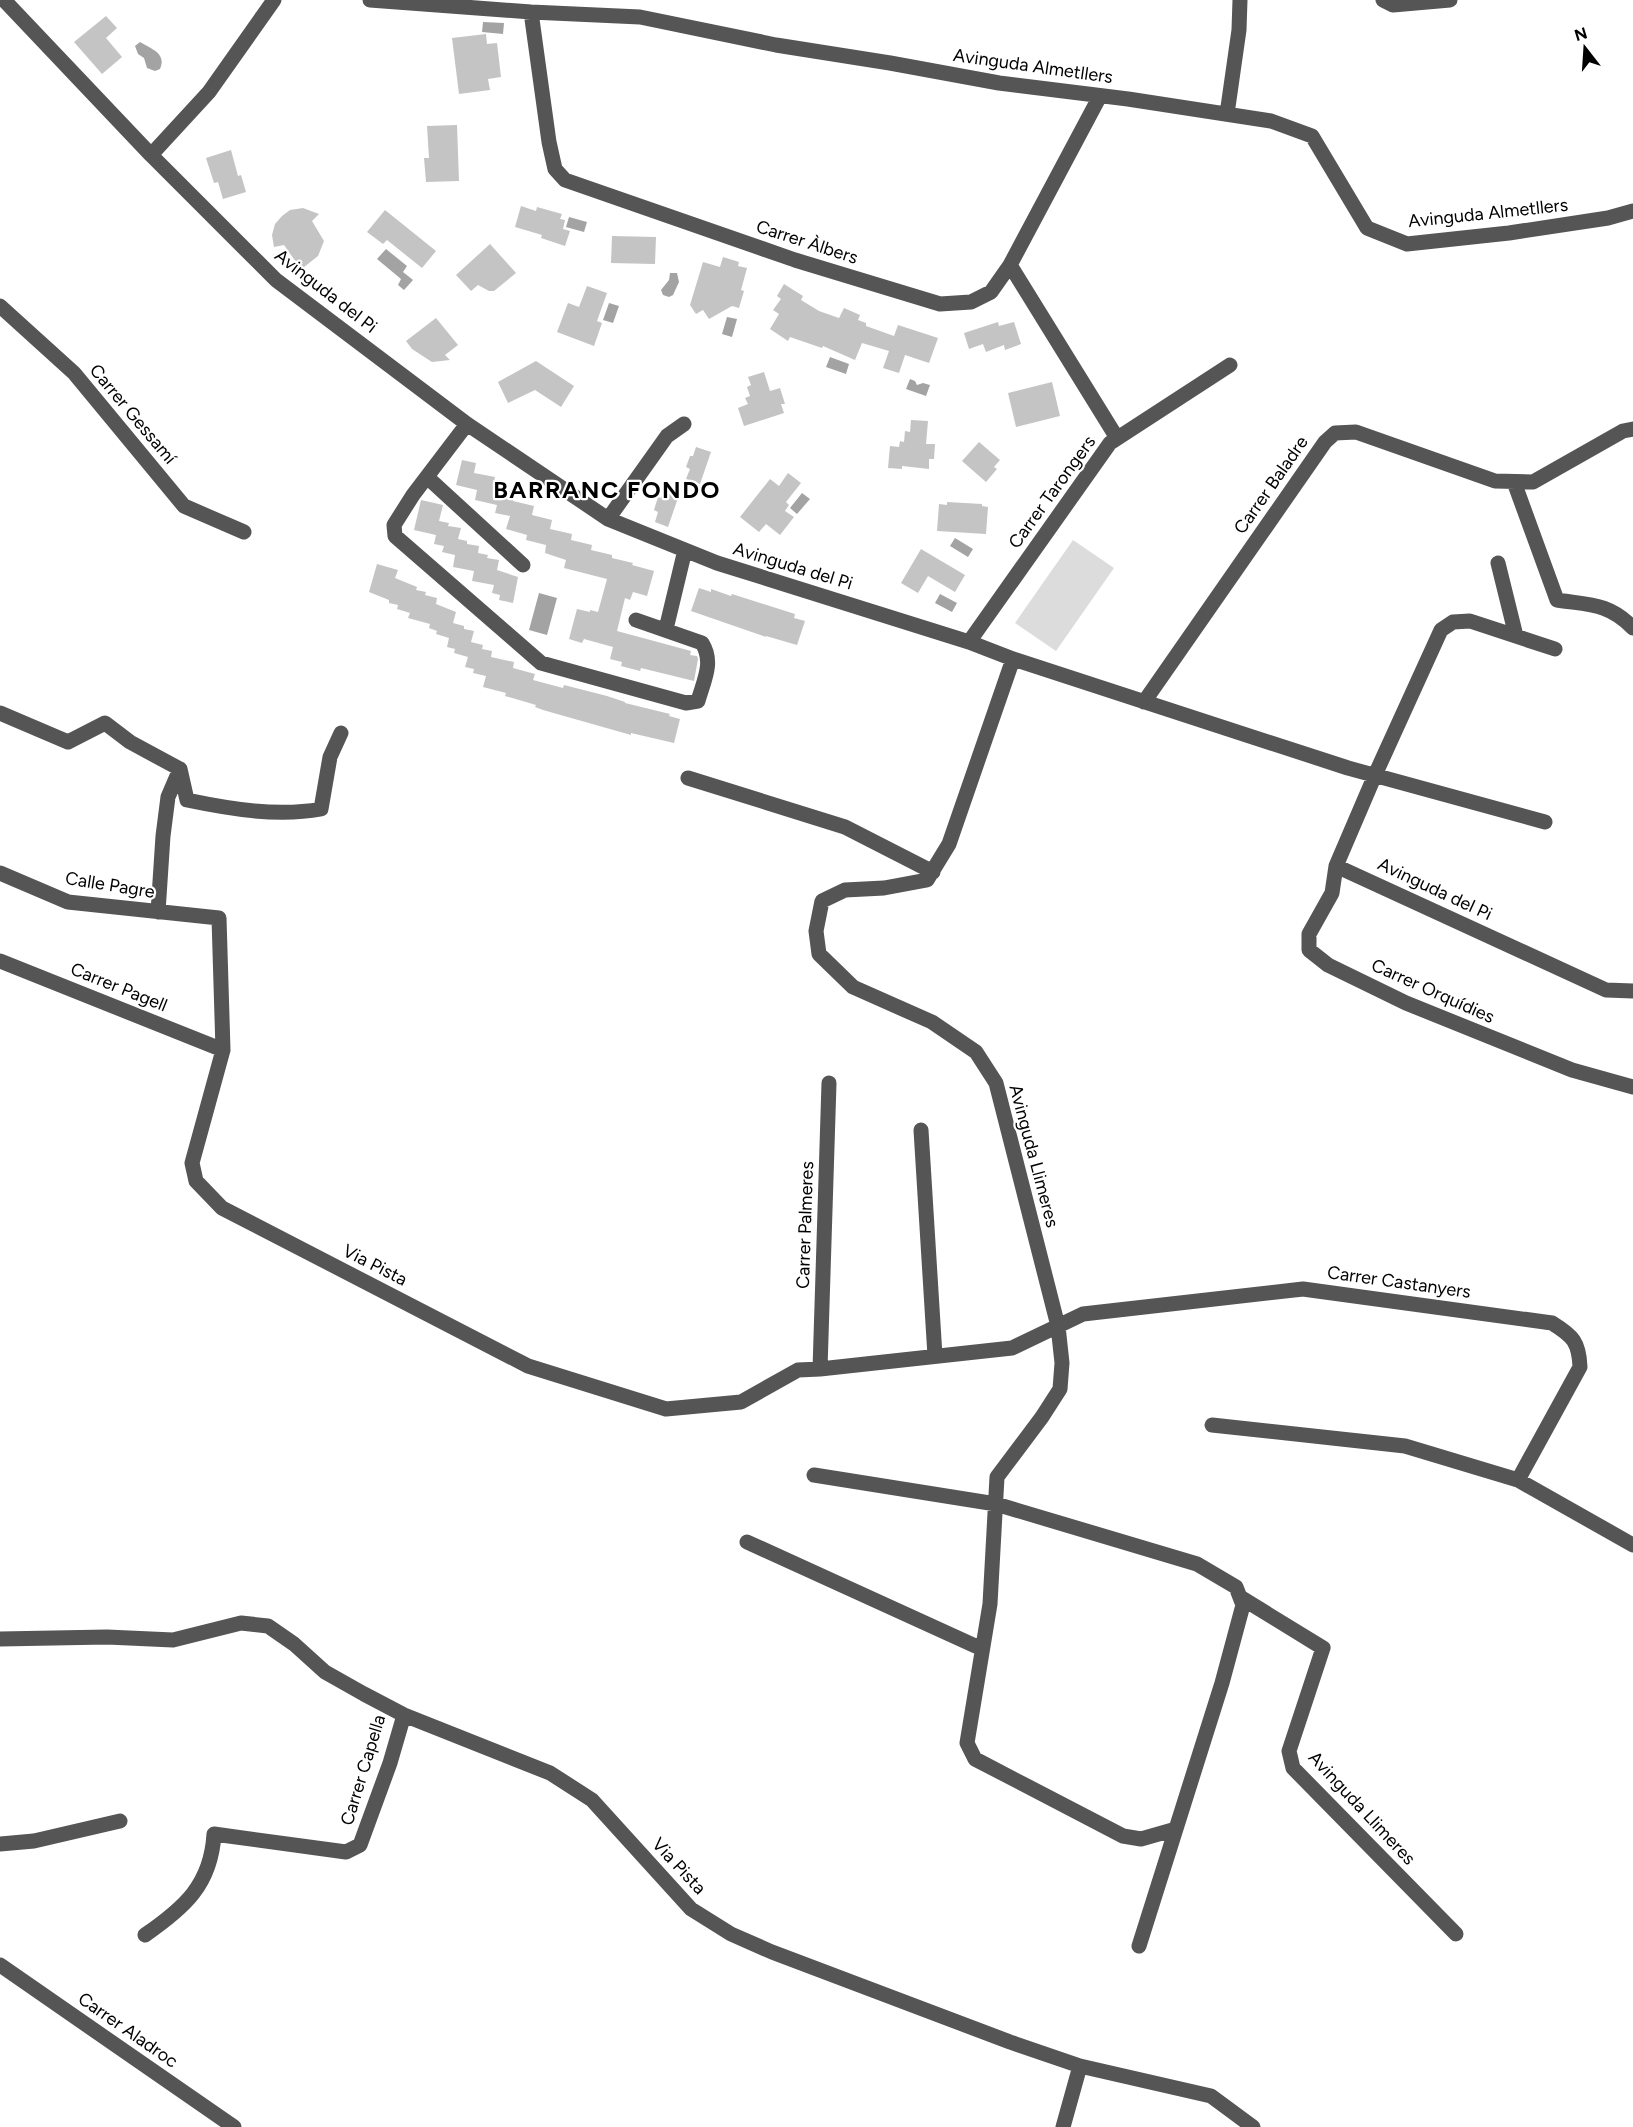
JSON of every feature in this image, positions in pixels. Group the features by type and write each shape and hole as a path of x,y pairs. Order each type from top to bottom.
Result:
{"street":[{"name":"Avinguda del Pi","path":"4,0 151,155 276,280 467,424 608,519 717,563 969,642"},
{"path":"151,155 209,92 274,0"},
{"name":"Avinguda Almetllers","path":"370,0 531,12 640,17 776,45 999,83 1271,121 1312,136 1367,228 1407,244 1509,233 1608,218 1633,211"},
{"path":"1227,114 1239,30 1240,0"},
{"path":"1383,0 1393,5 1450,0"},
{"name":"Carrer Àlbers","path":"531,12 549,142 555,169 565,180 795,260 940,304 971,302 991,292 1010,265 1100,96"},
{"path":"1010,265 1117,438"},
{"name":"Carrer Gessamí","path":"0,306 74,373 184,506 244,532"},
{"name":"Carrer Tarongers","path":"969,642 1110,443 1230,365"},
{"path":"467,424 394,525 395,536 542,663 686,703 698,701 709,664 708,652 702,643 636,620"},
{"path":"608,519 667,436 684,424"},
{"name":"Carrer Baladre","path":"1144,702 1325,442 1335,433 1356,432 1495,481 1533,482 1623,431 1633,429"},
{"path":"427,477 523,565"},
{"path":"1514,482 1557,600 1604,607 1621,615 1633,628"},
{"path":"666,629 685,550"},
{"path":"1498,563 1516,636"},
{"path":"1336,866 1441,630 1453,622 1470,621 1556,649"},
{"path":"969,642 1013,659 1144,702 1375,775 1545,822"},
{"path":"688,778 845,827 933,872 949,844 1013,659"},
{"path":"0,713 68,742 105,723 130,742 180,769 187,800 226,808 307,812 321,809 330,757 341,733"},
{"path":"158,912 168,797 180,769"},
{"name":"Avinguda del Pi","path":"1336,866 1606,990 1633,991"},
{"name":"Carrer Orquídies","path":"1336,866 1332,893 1309,934 1309,950 1328,965 1406,1003 1572,1070 1633,1087"},
{"name":"Avinguda Llimeres","path":"933,872 927,880 884,888 845,890 822,901 816,931 819,954 854,987 932,1022 976,1052 996,1083 1058,1326 1062,1363 1060,1389 997,1477 990,1604 967,1743 975,1759 1123,1836 1141,1839 1176,1829"},
{"name":"Calle Pagre","path":"0,873 68,902 219,918"},
{"name":"Via Pista","path":"219,918 223,1050 192,1163 196,1181 222,1208 528,1366 666,1409 741,1402 798,1370 820,1369"},
{"name":"Carrer Pagell","path":"0,961 223,1050"},
{"name":"Carrer Palmeres","path":"820,1369 829,1083"},
{"path":"921,1130 935,1356"},
{"name":"Carrer Castanyers","path":"1058,1326 1083,1314 1303,1289 1552,1323 1570,1335 1579,1350 1580,1368 1518,1480"},
{"path":"820,1369 1012,1348 1058,1326"},
{"path":"1212,1425 1405,1446 1518,1480 1633,1545"},
{"name":"Avinguda Llimeres","path":"814,1475 996,1504 1197,1564 1236,1587 1240,1597 1323,1648 1289,1751 1293,1768 1456,1934"},
{"path":"747,1542 982,1649"},
{"path":"1139,1946 1222,1683 1243,1605 1240,1597"},
{"name":"Carrer Capella","path":"0,1639 107,1637 173,1640 241,1623 268,1626 294,1644 325,1672 404,1715 390,1763 360,1845 346,1852 213,1834 213,1852 201,1884 181,1908 145,1935"},
{"name":"Via Pista","path":"404,1715 550,1773 592,1800 691,1909 730,1934 1010,2042 1080,2066"},
{"path":"0,1844 34,1841 120,1821"},
{"name":"Carrer Aladroc","path":"0,1965 234,2127"},
{"path":"1063,2127 1080,2066 1211,2097 1253,2127"}],"shaded area":[{"path":"483,22 504,23 503,34 482,32"},
{"path":"140,42 160,55 162,64 160,69 155,71 147,68 144,58 138,54 135,46"},
{"path":"569,217 587,222 584,232 566,227"},
{"path":"386,249 407,266 403,272 413,280 404,290 398,285 401,279 377,259"},
{"path":"670,273 677,273 679,282 673,295 669,297 663,295 661,290 669,280"},
{"path":"609,303 619,306 613,323 603,320"},
{"path":"727,317 737,319 732,337 722,334"},
{"path":"830,357 849,364 846,374 826,367"},
{"path":"910,379 917,385 923,383 930,385 926,396 906,389"},
{"path":"802,493 810,499 797,514 790,508"},
{"path":"955,538 973,549 968,557 950,546"},
{"path":"1073,540 1114,568 1056,651 1015,623"},
{"path":"539,593 557,598 547,635 529,630"},
{"path":"940,594 957,603 952,612 935,603"}],"building":[{"path":"106,16 117,28 106,38 122,57 102,74 74,42"},
{"path":"486,34 487,44 497,43 501,77 488,79 490,90 459,94 452,38"},
{"path":"457,125 459,181 426,182 424,158 429,158 427,126"},
{"path":"231,150 238,176 241,175 246,192 223,199 218,182 214,183 206,158"},
{"path":"521,206 536,211 537,207 562,214 560,219 565,220 563,229 570,231 565,246 541,238 542,235 515,227"},
{"path":"303,208 319,214 312,221 324,241 318,256 299,271 296,262 284,245 274,247 272,235 275,224 282,216 290,210"},
{"path":"385,210 436,251 422,268 387,240 383,244 367,232"},
{"path":"612,236 656,237 655,264 611,263"},
{"path":"490,244 516,273 494,291 478,285 471,291 456,275"},
{"path":"723,257 739,262 738,266 747,268 741,290 744,291 739,308 732,306 709,319 703,310 696,314 690,305 703,262 720,267"},
{"path":"784,284 803,296 801,300 819,311 839,318 844,308 860,315 858,320 866,323 866,326 894,336 898,325 938,338 929,363 905,355 899,373 883,368 889,351 862,343 855,360 823,346 822,348 790,337 788,341 770,329 779,314 773,310 781,299 777,296"},
{"path":"587,286 607,293 597,321 602,323 594,346 557,332 568,303 579,307"},
{"path":"436,318 458,345 445,355 450,360 432,362 412,349 406,341"},
{"path":"998,322 999,326 1014,322 1021,344 1005,350 1004,345 986,352 983,344 969,349 964,333"},
{"path":"536,361 574,386 561,407 535,390 508,403 498,382"},
{"path":"764,372 770,391 780,388 785,404 781,404 784,413 744,426 738,408 748,404 745,398 750,396 747,387 751,385 748,377"},
{"path":"1052,382 1060,416 1016,427 1008,393"},
{"path":"911,420 928,421 926,444 935,444 934,459 929,459 929,469 902,466 902,469 888,468 890,446 899,447 900,441 904,442 905,431 910,432"},
{"path":"979,442 1000,460 994,467 997,469 986,482 962,461"},
{"path":"696,447 711,452 700,484 686,479 690,469 686,467"},
{"path":"462,460 476,463 474,473 495,477 493,487 515,492 513,501 534,506 532,515 552,520 550,529 572,534 571,540 592,545 591,550 612,555 612,558 654,571 647,596 633,592 630,600 625,598 617,631 691,651 690,655 697,656 698,659 694,681 641,668 640,671 621,666 622,662 610,659 613,647 584,639 582,643 569,639 577,609 598,612 607,579 564,568 566,560 545,553 546,545 526,540 527,535 506,529 510,516 495,513 497,505 475,500 477,490 456,485"},
{"path":"788,473 801,483 786,502 789,505 785,511 794,517 780,535 766,524 759,532 740,517 770,479 779,486"},
{"path":"664,490 679,495 668,527 655,522 658,512 654,510 658,497 661,498"},
{"path":"421,500 443,505 439,521 449,523 448,526 461,528 458,539 467,541 467,544 479,546 478,553 488,555 487,558 499,560 497,570 518,577 513,603 499,600 500,595 492,593 494,585 472,581 474,571 453,567 455,555 442,552 444,546 434,544 436,535 414,530"},
{"path":"947,502 982,504 988,507 986,534 937,531 939,504 947,505"},
{"path":"921,549 965,575 955,592 928,576 918,593 901,583"},
{"path":"377,564 398,570 395,578 417,587 416,590 426,592 425,595 437,598 436,604 456,612 453,623 474,631 471,642 483,645 482,649 492,651 491,657 514,662 513,668 535,674 533,680 607,696 680,719 674,743 631,733 631,735 543,710 535,707 536,705 505,696 506,693 483,687 486,676 473,673 474,669 465,667 468,657 454,653 455,649 447,647 449,638 436,634 437,631 429,628 430,624 408,618 410,613 397,609 398,605 389,603 389,600 369,592"},
{"path":"699,588 711,592 711,589 731,596 732,594 795,614 794,618 805,621 797,645 766,637 691,611"}],"district":[{"name":"BARRANC FONDO","path":"607,490"}]}
